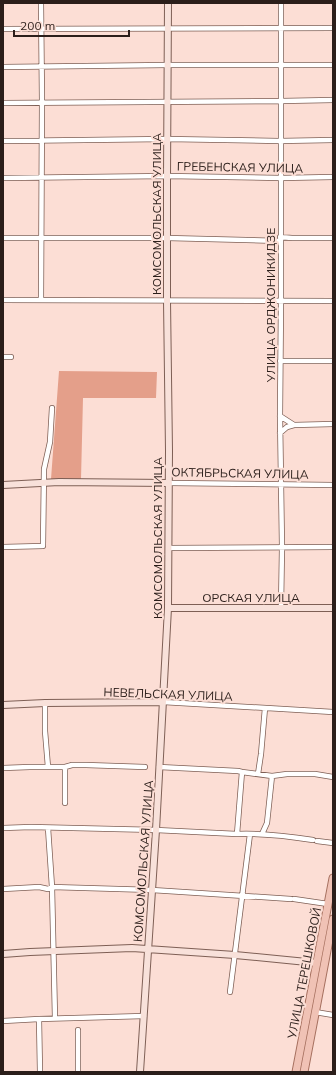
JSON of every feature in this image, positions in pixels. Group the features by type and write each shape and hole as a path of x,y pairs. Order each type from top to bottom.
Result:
{"main road":[{"name":"КОМСОМОЛЬСКАЯ УЛИЦА","path":"140,1072 156,830 168,608 168,3"},
{"name":"ОКТЯБРЬСКАЯ УЛИЦА","path":"3,485 45,483 169,483"},
{"name":"ОРСКАЯ УЛИЦА","path":"168,608 333,608"},
{"name":"НЕВЕЛЬСКАЯ УЛИЦА","path":"3,705 45,703 163,702"},
{"name":"УЛИЦА ТЕРЕШКОВОЙ","path":"296,1072 333,878"},
{"name":"УЛИЦА ТЕРЕШКОВОЙ","path":"304,1072 333,919"},
{"path":"3,954 53,951 148,949 235,955 317,963"}],"street":[{"path":"41,3 41,300"},
{"name":"УЛИЦА ОРДЖОНИКИДЗЕ","path":"281,3 281,608"},
{"path":"3,29 333,28"},
{"path":"3,66 167,64 281,66 333,65"},
{"path":"3,103 333,100"},
{"path":"3,141 167,139 333,140"},
{"name":"ГРЕБЕНСКАЯ УЛИЦА","path":"3,178 167,176 281,178 333,177"},
{"path":"3,238 333,238"},
{"path":"3,300 333,301"},
{"path":"3,357 11,357"},
{"path":"280,361 333,361"},
{"path":"3,547 43,546 44,469 50,442 52,408"},
{"path":"280,416 294,425"},
{"path":"280,433 287,427 294,425 333,424"},
{"name":"ОКТЯБРЬСКАЯ УЛИЦА","path":"169,483 333,485"},
{"path":"168,548 333,547"},
{"name":"НЕВЕЛЬСКАЯ УЛИЦА","path":"163,702 333,712"},
{"path":"45,703 44,731 48,767"},
{"path":"258,774 265,708"},
{"path":"3,768 65,767 72,765 145,767"},
{"path":"65,767 65,803"},
{"path":"159,767 238,770 242,772 272,776 306,773 322,774 333,777"},
{"path":"237,834 242,772"},
{"path":"262,834 267,823 272,776"},
{"path":"3,828 156,830 262,834 333,842"},
{"path":"48,828 52,887 55,1018"},
{"path":"230,992 250,834"},
{"path":"3,889 39,887 48,889 52,887 152,890 293,899 328,904"},
{"path":"315,1012 333,1015"},
{"path":"3,1021 39,1018 144,1016"},
{"path":"39,1018 40,1072"},
{"path":"78,1030 78,1072"}],"shaded area":[{"path":"59,371 157,372 156,398 83,398 81,479 51,479"}]}
